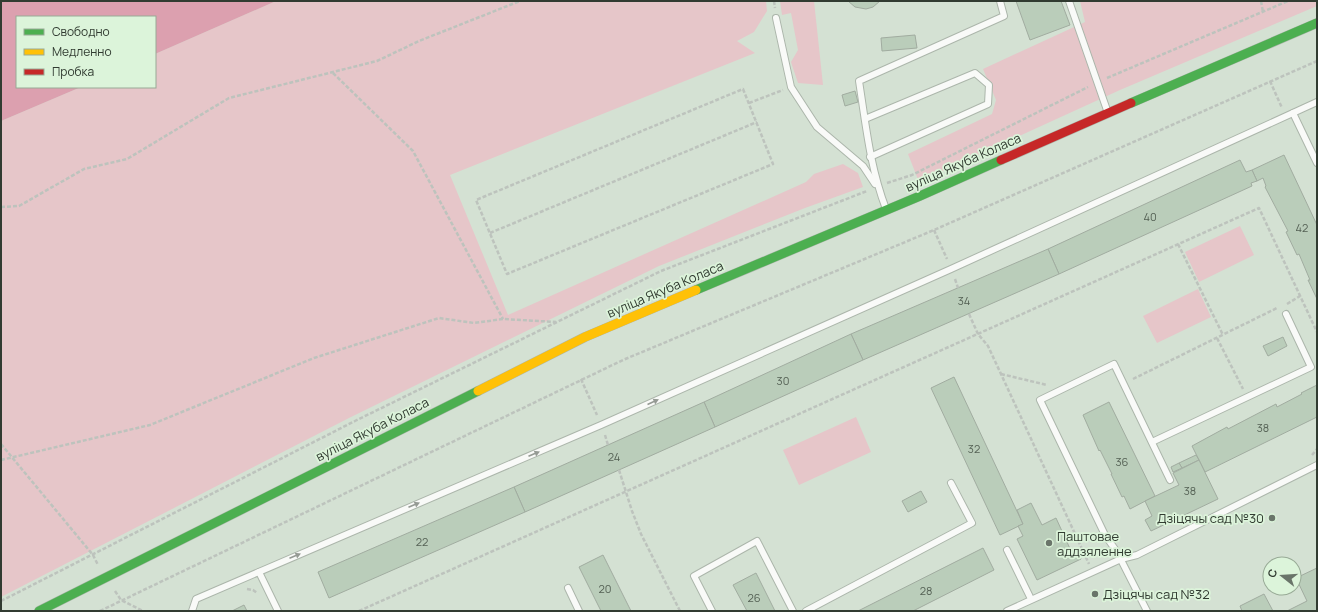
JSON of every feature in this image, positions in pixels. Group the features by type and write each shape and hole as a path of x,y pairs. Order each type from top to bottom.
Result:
{"street":[{"name":"вуліца Якуба Коласа","path":"39,611 585,337 920,196 1317,23"}],"lane":[{"path":"886,210 877,187 870,157 859,81 1004,16 1000,1"},
{"path":"1069,1 1108,113"},
{"path":"776,18 791,87 817,127 863,166 877,187"},
{"path":"864,119 974,73 989,85 988,104 870,157"},
{"path":"192,611 196,599 594,428 951,269 1317,102"},
{"path":"1293,113 1317,163"},
{"path":"1152,442 1311,367 1286,314"},
{"path":"1147,611 1121,559 1105,535 1040,400 1114,364 1170,480"},
{"path":"1007,611 1121,559 1137,555 1317,465"},
{"path":"806,611 972,523 951,483"},
{"path":"712,611 694,576 757,541 794,611"},
{"path":"1007,550 1031,599"},
{"path":"259,572 278,611"},
{"path":"568,588 579,611"}],"path":[{"path":"1,207 19,206 84,170 127,159 229,98 334,73 377,61 419,41 520,1"},
{"path":"1261,1 1263,12"},
{"path":"1,601 355,421 661,271 877,187 912,175 1097,82 1288,1"},
{"path":"100,611 623,360 934,230 1317,61"},
{"path":"334,73 413,150 503,319"},
{"path":"1270,81 1286,116"},
{"path":"749,103 791,87"},
{"path":"743,89 757,122 773,164 507,274 476,200 743,89"},
{"path":"490,233 757,122"},
{"path":"359,611 1258,208 1317,332"},
{"path":"934,230 951,269"},
{"path":"1178,244 1223,335"},
{"path":"1123,384 1291,302 1300,296"},
{"path":"969,314 978,334 988,346 1092,572"},
{"path":"1,460 150,425 314,358 439,318 474,324 503,319 557,322"},
{"path":"1217,338 1247,398"},
{"path":"1001,374 1063,389"},
{"path":"581,379 598,417"},
{"path":"1,444 93,554"},
{"path":"620,470 632,511 680,611"},
{"path":"241,589 253,590 261,597"},
{"path":"126,603 144,611"}],"shaded area":[{"path":"1,1 276,1 156,54 156,16 16,16 16,88 79,88 1,121"},
{"path":"276,1 766,1 767,11 754,32 737,41 755,53 450,175 508,315 806,182 814,174 843,164 858,173 863,187 805,208 659,266 349,418 1,597 1,121 79,88 156,88 156,54"},
{"path":"780,1 814,1 823,85 798,83 791,62 798,50 791,13 782,15"},
{"path":"1080,1 1317,1 1317,6 1120,90 919,182 908,154 992,114 996,100 983,69 1085,22"},
{"path":"1240,226 1254,255 1199,282 1185,252"},
{"path":"1198,289 1211,317 1157,343 1143,316"},
{"path":"856,417 871,452 799,485 783,450"}],"building":[{"path":"848,1 880,1 873,7 866,9 855,7"},
{"path":"1016,1 1061,1 1070,25 1030,40"},
{"path":"915,35 917,48 882,51 881,38"},
{"path":"855,91 858,102 845,106 842,95"},
{"path":"1284,155 1317,225 1317,299 1308,280 1310,280 1299,254 1297,255 1286,232 1288,231 1265,187 1263,178 1257,181 1252,170"},
{"path":"1240,160 1246,172 1252,170 1257,181 1251,183 1252,186 1059,274 1048,249"},
{"path":"1048,249 1059,274 863,360 851,334"},
{"path":"851,334 863,360 715,427 704,402"},
{"path":"1283,337 1287,346 1268,356 1263,346"},
{"path":"954,377 1023,524 1000,535 931,388"},
{"path":"1317,385 1317,417 1205,472 1192,446 1227,427 1228,429 1276,404 1277,407"},
{"path":"704,402 715,427 525,512 514,487"},
{"path":"1109,402 1155,496 1130,509 1124,496 1122,497 1100,450 1099,451 1083,415"},
{"path":"1196,455 1199,460 1182,468 1179,463"},
{"path":"1199,460 1218,499 1151,531 1145,520 1152,516 1145,501 1179,485 1173,473"},
{"path":"1179,463 1182,468 1173,472 1171,467"},
{"path":"514,487 525,512 329,598 318,572"},
{"path":"921,491 927,502 908,512 902,501"},
{"path":"1031,503 1042,525 1056,518 1072,553 1077,551 1081,559 1037,580 1017,539 1023,536 1018,526 1023,524 1017,510"},
{"path":"983,548 994,570 913,611 858,611"},
{"path":"603,555 631,611 601,611 579,567"},
{"path":"1317,568 1317,611 1287,611 1307,601 1302,591 1302,575"},
{"path":"756,573 775,611 747,611 733,585"},
{"path":"1262,595 1265,596 1273,611 1242,611 1240,606"},
{"path":"244,605 247,611 232,611"}],"traffic: fast":[{"path":"1131,103 1317,23"},
{"path":"696,290 920,196 1001,160"},
{"path":"39,611 478,391"}],"traffic: slow":[{"path":"478,391 585,337 696,290"}],"traffic: jam":[{"path":"1001,160 1131,103"}],"place":[{"name":"Дзіцячы сад №30","path":"1272,518"},
{"name":"Паштовае аддзяленне","path":"1049,543"},
{"name":"Дзіцячы сад №32","path":"1095,594"}]}
